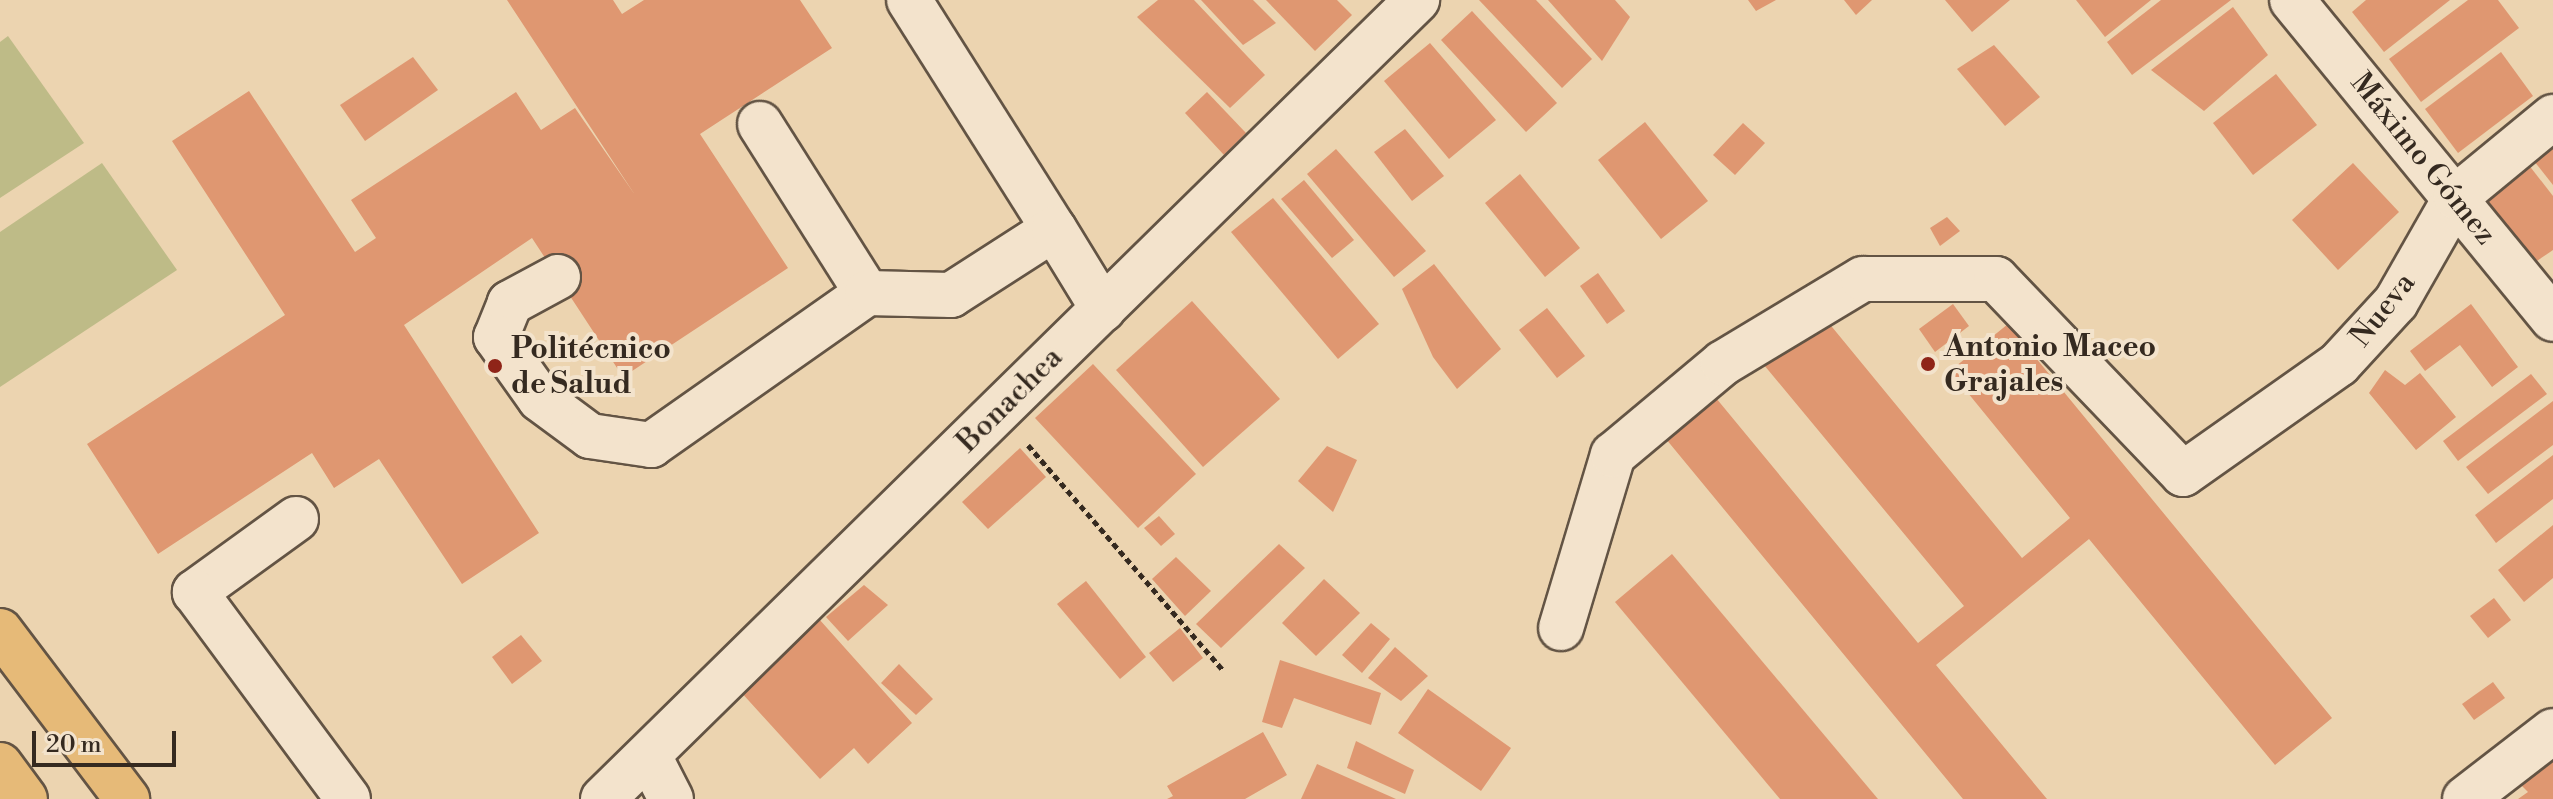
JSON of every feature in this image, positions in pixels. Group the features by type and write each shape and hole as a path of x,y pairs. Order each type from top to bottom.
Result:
{"main road":[{"path":"0,631 127,799"},
{"path":"0,765 25,799"}],"street":[{"path":"909,0 1103,309"},
{"name":"Bonachea","path":"603,799 1417,0"},
{"name":"Máximo Gómez","path":"2292,0 2553,319"},
{"name":"Nueva","path":"1561,628 1613,455 1723,363 1863,279 1996,279 2183,474 2339,364 2396,302 2456,197 2553,117"},
{"path":"760,124 867,293"},
{"path":"558,277 510,303 496,337 540,399 590,436 651,445 867,293 951,295 1054,229"},
{"path":"296,519 195,592 348,799"},
{"path":"2465,799 2553,731"},
{"path":"649,756 671,799"}],"path":[{"path":"999,411 1224,671"}],"shaded area":[{"path":"8,36 84,143 0,198 0,42"},
{"path":"102,163 177,270 0,387 0,232"}],"building":[{"path":"507,0 613,0 622,14 644,0 800,0 832,48 700,134 788,268 623,377 532,238 404,325 539,533 462,584 379,459 334,488 312,453 158,554 87,444 285,315 172,141 249,91 355,252 376,238 351,200 516,92 541,130 575,108 635,195"},
{"path":"1158,0 1194,0 1265,75 1230,108 1137,17"},
{"path":"1201,0 1253,0 1276,23 1243,45"},
{"path":"1266,0 1337,0 1352,15 1315,51"},
{"path":"1479,0 1536,0 1592,59 1562,88"},
{"path":"1548,0 1615,0 1630,17 1602,61"},
{"path":"1748,0 1776,0 1756,11"},
{"path":"1844,0 1872,0 1856,15"},
{"path":"1945,0 2010,0 1972,32"},
{"path":"2076,0 2151,0 2105,37"},
{"path":"2161,0 2231,0 2132,75 2107,42"},
{"path":"2366,0 2450,0 2384,52 2352,12"},
{"path":"2468,0 2498,0 2519,28 2421,102 2389,59"},
{"path":"2233,7 2268,55 2204,111 2151,70"},
{"path":"1472,11 1557,103 1526,132 1441,40"},
{"path":"1430,43 1496,120 1449,159 1384,81"},
{"path":"1994,45 2040,97 2005,126 1957,69"},
{"path":"2501,52 2533,96 2458,153 2425,109"},
{"path":"413,57 438,90 365,141 340,105"},
{"path":"2276,74 2317,125 2253,175 2213,123"},
{"path":"1207,92 1246,133 1224,155 1185,113"},
{"path":"1645,122 1708,201 1661,239 1598,160"},
{"path":"1743,123 1765,143 1735,175 1713,155"},
{"path":"1405,129 1444,176 1412,201 1374,152"},
{"path":"2553,146 2553,185 2534,161"},
{"path":"1336,149 1426,251 1394,277 1307,174"},
{"path":"2353,163 2399,212 2338,270 2292,220"},
{"path":"2528,164 2553,196 2553,250 2531,265 2482,202"},
{"path":"1520,174 1580,248 1545,277 1485,203"},
{"path":"1304,180 1354,240 1332,258 1281,199"},
{"path":"1273,198 1379,324 1338,359 1231,232"},
{"path":"1947,217 1960,231 1940,246 1930,228"},
{"path":"1434,264 1501,349 1457,389 1433,357 1402,289"},
{"path":"1598,273 1625,311 1607,324 1580,286"},
{"path":"1192,301 1280,399 1203,467 1116,370"},
{"path":"1953,304 1969,326 1935,352 1919,329"},
{"path":"2471,304 2518,367 2492,387 2460,345 2425,371 2410,351"},
{"path":"1547,308 1585,356 1557,378 1519,330"},
{"path":"1823,316 2022,558 2070,518 1950,371 2008,324 2332,718 2275,765 2089,539 1936,665 2047,799 1963,799 1666,439 1716,398 1918,643 1964,606 1764,365"},
{"path":"1093,364 1196,474 1138,528 1035,418"},
{"path":"2385,370 2405,385 2420,373 2456,417 2416,450 2369,393"},
{"path":"2531,374 2547,394 2458,461 2443,441"},
{"path":"2553,401 2553,445 2488,494 2466,467"},
{"path":"1327,446 1357,460 1333,512 1298,481"},
{"path":"1020,448 1046,477 988,529 962,502"},
{"path":"2553,455 2553,499 2496,543 2475,515"},
{"path":"1159,516 1175,534 1161,546 1144,528"},
{"path":"2553,525 2553,578 2524,602 2498,570"},
{"path":"1279,544 1305,568 1221,648 1196,624"},
{"path":"1672,554 1878,799 1780,799 1615,602"},
{"path":"1176,557 1211,591 1185,616 1152,579"},
{"path":"1324,579 1360,613 1316,656 1282,623"},
{"path":"1086,581 1146,657 1120,679 1057,604"},
{"path":"864,585 888,605 848,641 826,617"},
{"path":"2494,598 2511,620 2488,638 2470,616"},
{"path":"819,619 912,723 868,764 854,748 820,779 740,691"},
{"path":"1371,623 1390,639 1362,673 1342,655"},
{"path":"1180,628 1203,658 1173,682 1149,653"},
{"path":"521,635 542,661 512,684 492,657"},
{"path":"1395,647 1428,676 1401,701 1368,678"},
{"path":"1280,660 1381,693 1371,725 1294,698 1282,728 1262,722"},
{"path":"899,664 933,699 916,715 881,683"},
{"path":"2493,682 2505,698 2474,720 2462,704"},
{"path":"1428,689 1511,748 1481,791 1398,733"},
{"path":"1263,732 1287,775 1245,799 1167,799 1173,796 1167,786"},
{"path":"1356,741 1414,770 1405,794 1347,768"},
{"path":"2553,757 2553,799 2518,799 2528,792 2520,784"},
{"path":"1317,764 1396,799 1301,799"}],"place":[{"name":"Antonio Maceo Grajales","path":"1928,364"},
{"name":"Politécnico de Salud","path":"495,366"}]}
